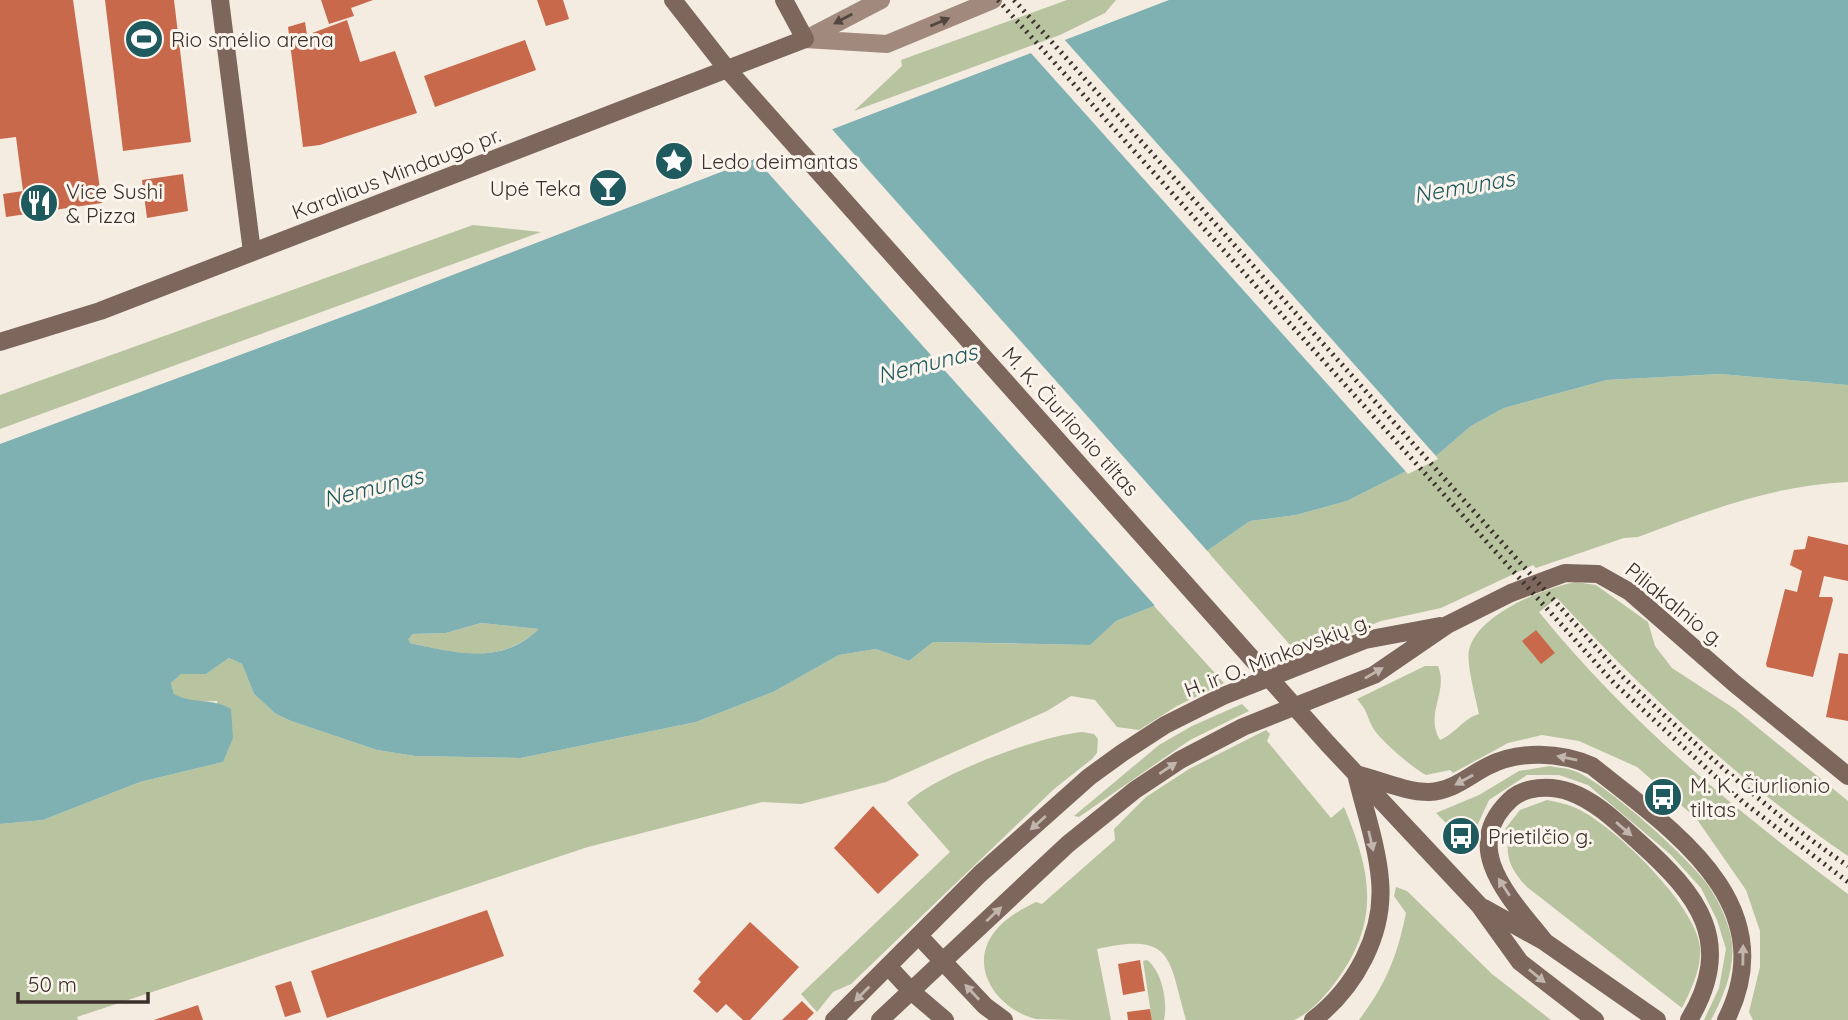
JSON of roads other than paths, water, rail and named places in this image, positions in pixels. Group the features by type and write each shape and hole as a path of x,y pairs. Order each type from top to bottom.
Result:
{"main road":[{"path":"220,0 252,252"},
{"name":"M. K. Čiurlionio tiltas","path":"673,0 727,69 1356,774"},
{"path":"784,0 805,40"},
{"path":"797,0 805,40"},
{"path":"805,40 881,0"},
{"path":"805,40 887,44 993,0"},
{"name":"Karaliaus Mindaugo pr.","path":"0,342 100,311 805,40"},
{"name":"Piliakalnio g.","path":"1447,625 1555,575 1576,571 1598,574 1630,592 1754,700 1848,776"},
{"path":"880,1020 1068,844 1146,782 1180,760 1244,727 1374,675 1447,625"},
{"name":"H. ir O. Minkovskių g.","path":"834,1020 980,874 1089,777 1165,725 1223,696 1366,640 1447,625"},
{"path":"1356,774 1429,792 1452,787 1490,765 1527,757 1547,754 1573,758 1592,766 1693,852 1719,882 1737,917 1744,943 1740,985 1726,1020"},
{"path":"1356,774 1479,905 1520,962 1595,1020"},
{"path":"1313,1020 1330,1007 1356,975 1373,936 1380,902 1380,879 1356,774"},
{"path":"1545,942 1494,871 1488,846 1493,821 1515,795 1533,789 1554,788 1571,792 1599,809 1670,870 1691,896 1712,943 1706,985 1689,1020"},
{"path":"1479,905 1545,942 1657,1020"},
{"path":"919,936 985,1006 1004,1020"},
{"path":"889,967 911,991 945,1020"}],"water":[{"name":"Nemunas","path":"1169,0 1848,0 1848,385 1720,374 1607,380 1504,408 1471,426 1436,456 1347,501 1296,515 1250,521 1207,551 1154,606 1116,621 1090,645 933,642 909,661 876,649 839,655 773,692 696,722 521,758 415,756 377,750 291,721 276,714 254,694 242,664 229,658 206,674 181,674 171,683 174,694 217,703 231,709 233,738 223,762 140,782 43,820 0,824 0,444 377,304","holes":["481,623 539,629 524,641 509,648 478,654 427,647 410,643 408,639 413,634 446,633"]}],"railway":[{"path":"998,0 1614,683 1743,802 1848,882"},
{"path":"1014,0 1623,677 1760,800 1848,866"}],"place":[{"name":"Rio smėlio arena","path":"144,39"},
{"name":"Ledo deimantas","path":"674,161"},
{"name":"Upė Teka","path":"608,188"},
{"name":"Vice Sushi & Pizza","path":"39,203"},
{"name":"M. K. Čiurlionio tiltas","path":"1663,797"},
{"name":"Prietilčio g.","path":"1461,836"}]}
